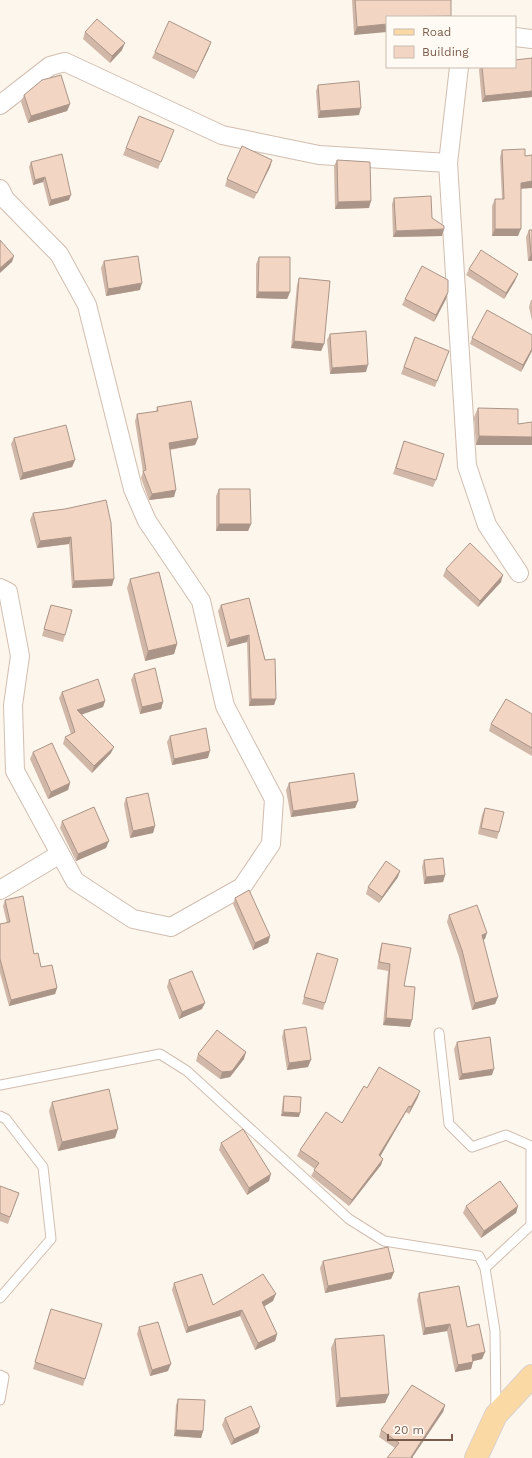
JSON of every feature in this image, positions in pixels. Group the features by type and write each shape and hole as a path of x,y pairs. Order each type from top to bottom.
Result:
{"main road":[{"path":"476,1458 496,1415 532,1376"}],"street":[{"path":"516,37 532,39"},
{"path":"0,104 50,66 65,62 222,135 319,155 448,162"},
{"path":"459,68 448,162 468,466 487,525 520,573"},
{"path":"0,189 5,199 59,254 87,305 133,489 147,521 202,601 225,706 274,799 271,844 242,887 171,927 133,919 75,881 15,771 13,705 20,656 8,592 0,588"},
{"path":"0,890 60,854"}],"lane":[{"path":"440,1033 449,1124 472,1147 506,1135 531,1146 531,1225 485,1268"},
{"path":"0,1085 160,1054 187,1071 349,1219 384,1241 479,1256 485,1268 495,1331 496,1415"},
{"path":"0,1116 6,1119 43,1167 51,1239 0,1298"},
{"path":"0,1375 4,1377 0,1400"}],"building":[{"path":"355,0 451,0 451,16 386,16 386,24 357,27"},
{"path":"97,19 125,43 112,56 85,32"},
{"path":"169,21 211,42 197,72 155,52"},
{"path":"532,58 532,91 485,96 482,68 516,68 516,60"},
{"path":"61,75 70,104 31,116 24,95 42,80"},
{"path":"359,81 361,108 320,111 318,85"},
{"path":"139,116 174,130 161,162 126,148"},
{"path":"242,146 272,160 257,193 227,179"},
{"path":"525,149 525,156 532,155 532,181 521,183 521,229 495,229 495,199 504,199 502,150"},
{"path":"62,154 71,195 51,200 45,177 35,180 31,162"},
{"path":"337,160 370,162 371,201 338,202"},
{"path":"431,196 432,218 444,226 444,229 396,231 394,198"},
{"path":"529,230 532,230 532,254 531,254"},
{"path":"0,240 14,256 0,268"},
{"path":"481,250 518,274 506,293 469,269"},
{"path":"138,256 142,283 108,289 104,261"},
{"path":"259,257 290,257 290,292 258,292"},
{"path":"422,266 448,280 448,292 436,315 405,299"},
{"path":"299,278 330,281 324,344 294,341"},
{"path":"487,310 532,335 532,349 523,365 472,338"},
{"path":"366,331 368,365 332,368 330,334"},
{"path":"415,337 449,351 437,381 404,367"},
{"path":"191,401 198,438 169,443 176,490 152,494 143,471 146,470 137,414 158,411 157,407"},
{"path":"478,408 518,409 518,424 532,422 532,437 479,436"},
{"path":"66,425 75,460 23,473 14,438"},
{"path":"404,441 444,454 436,480 396,468"},
{"path":"219,489 250,489 251,524 219,524"},
{"path":"106,500 111,523 114,579 74,581 71,537 40,541 33,513 65,509"},
{"path":"470,543 503,575 480,601 446,569"},
{"path":"159,572 177,644 148,651 130,579"},
{"path":"249,598 265,660 275,659 276,699 251,699 249,635 230,640 221,605"},
{"path":"51,605 72,610 65,635 44,629"},
{"path":"155,668 163,702 142,707 134,674"},
{"path":"98,679 105,701 77,710 114,747 94,766 65,737 75,732 62,692"},
{"path":"506,699 532,714 532,748 491,724"},
{"path":"206,728 210,751 174,759 170,736"},
{"path":"52,743 70,783 51,792 33,752"},
{"path":"354,773 358,801 293,811 289,783"},
{"path":"148,793 155,826 133,831 126,798"},
{"path":"94,807 109,841 78,854 62,821"},
{"path":"485,808 504,812 499,832 481,828"},
{"path":"443,858 445,875 426,877 424,860"},
{"path":"386,861 400,871 382,897 368,887"},
{"path":"249,890 270,936 255,943 235,898"},
{"path":"23,896 34,954 38,953 41,967 52,965 57,988 11,1000 0,959 0,924 10,922 5,900"},
{"path":"477,905 487,933 482,935 498,997 475,1003 462,950 449,915"},
{"path":"382,943 411,948 404,986 415,987 412,1020 386,1018 390,964 379,962"},
{"path":"317,953 338,959 325,1003 304,997"},
{"path":"192,971 205,1003 182,1012 169,980"},
{"path":"306,1027 311,1060 289,1063 284,1030"},
{"path":"217,1030 246,1052 232,1071 222,1072 198,1054"},
{"path":"490,1037 494,1069 462,1074 457,1042"},
{"path":"379,1067 420,1091 379,1155 383,1159 352,1200 314,1170 319,1163 300,1150 326,1112 342,1123 364,1086 367,1088"},
{"path":"109,1089 118,1129 62,1142 52,1102"},
{"path":"284,1096 301,1097 300,1113 283,1112"},
{"path":"243,1129 271,1174 249,1188 221,1143"},
{"path":"500,1181 518,1206 484,1231 466,1206"},
{"path":"0,1186 19,1193 10,1217 0,1213"},
{"path":"388,1247 394,1272 328,1286 323,1261"},
{"path":"202,1274 213,1305 263,1274 276,1294 262,1302 277,1334 258,1343 242,1310 188,1327 174,1283"},
{"path":"459,1286 467,1327 479,1324 485,1352 472,1355 473,1362 458,1365 450,1324 425,1328 419,1293"},
{"path":"51,1309 102,1324 85,1379 35,1362"},
{"path":"158,1322 171,1364 152,1370 139,1327"},
{"path":"384,1335 389,1394 340,1398 335,1339"},
{"path":"412,1385 445,1405 411,1457 413,1458 387,1458 399,1443 381,1430"},
{"path":"178,1399 205,1400 203,1431 176,1430"},
{"path":"251,1406 260,1427 234,1439 225,1418"}]}
